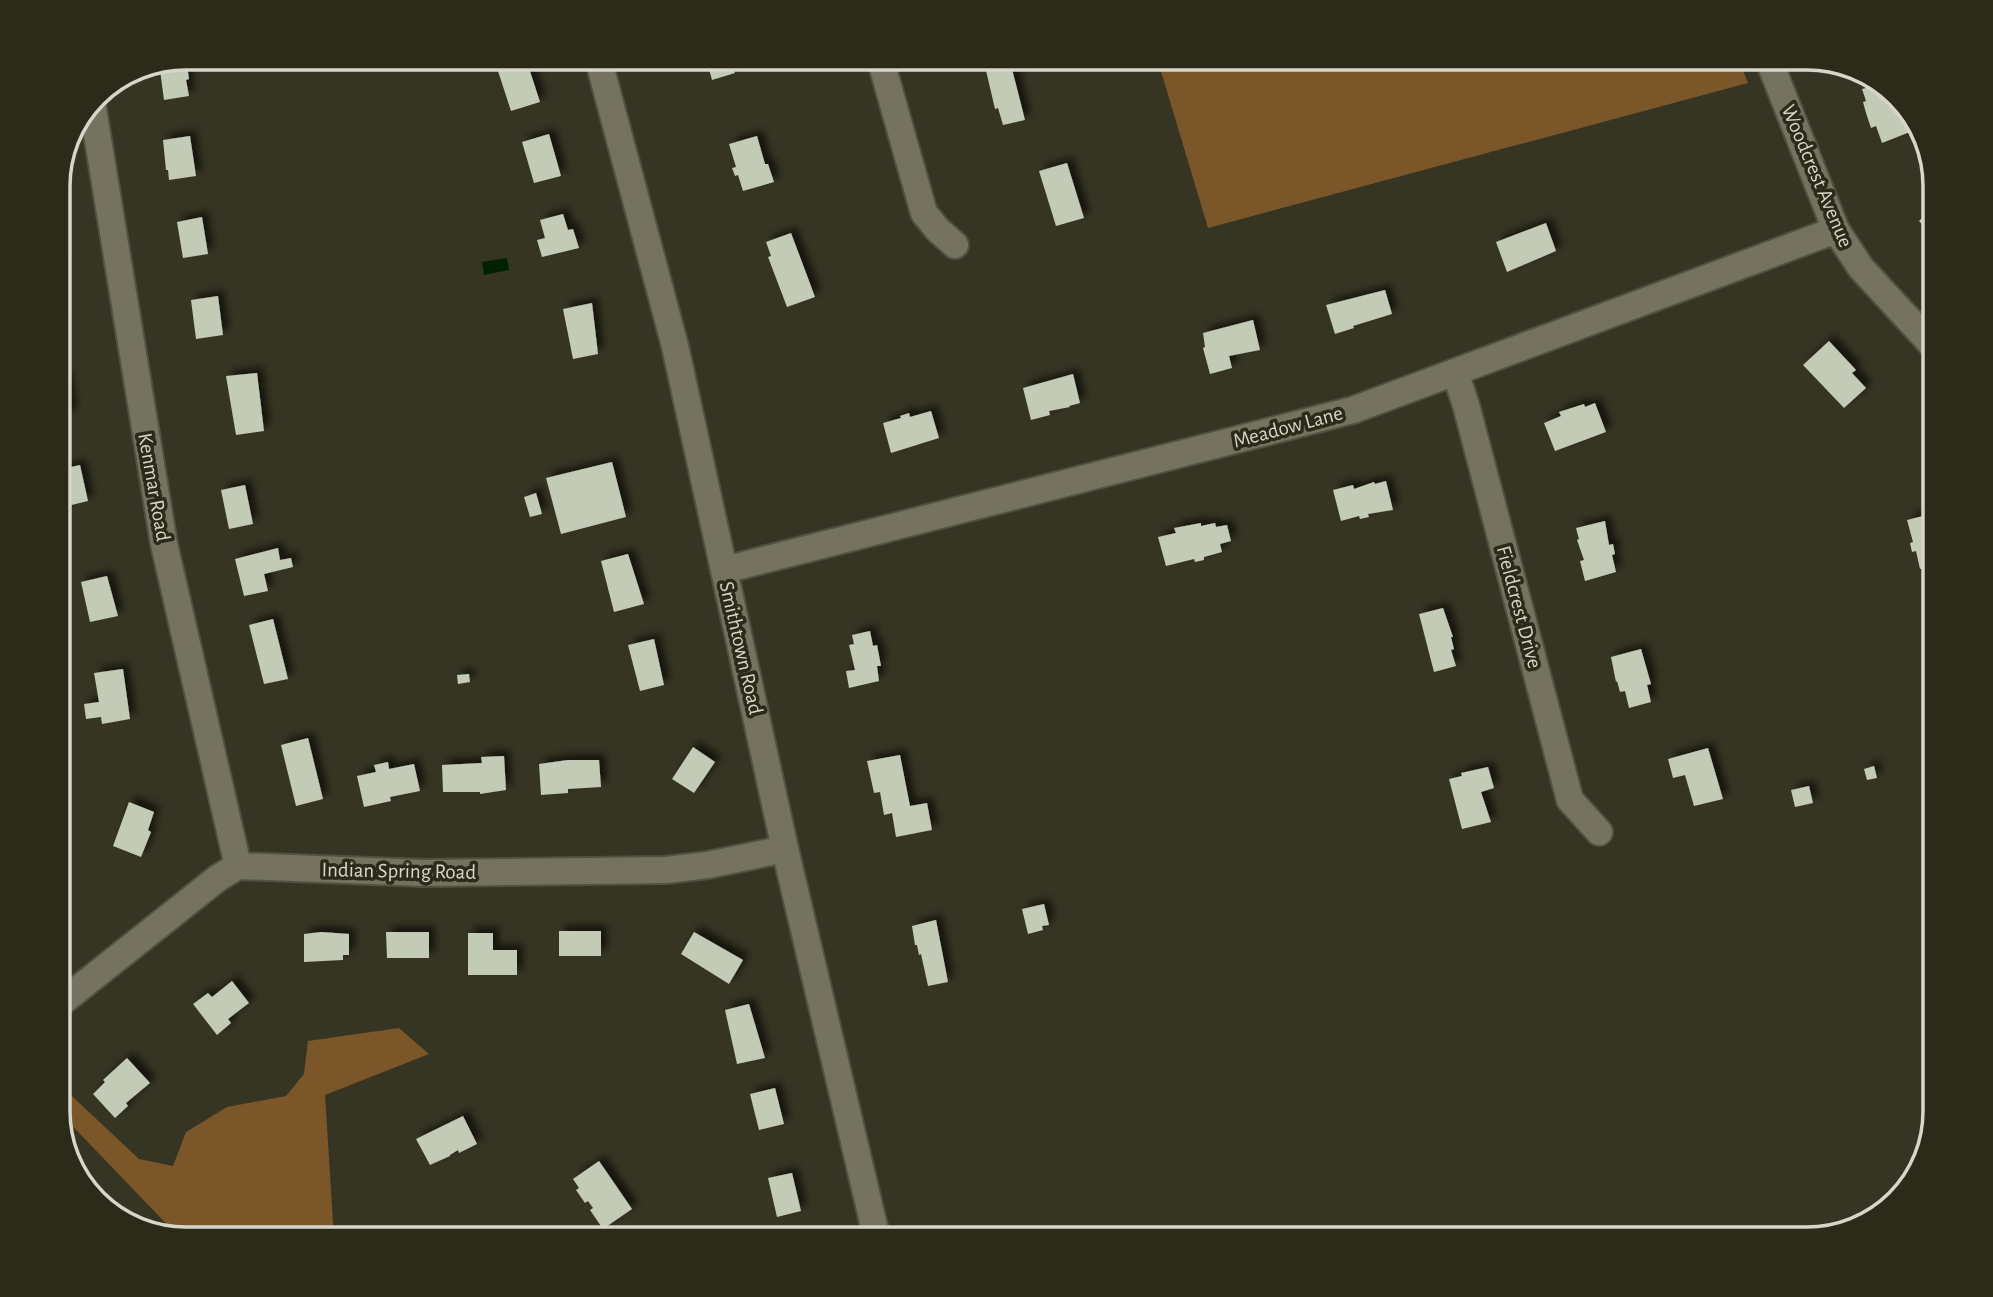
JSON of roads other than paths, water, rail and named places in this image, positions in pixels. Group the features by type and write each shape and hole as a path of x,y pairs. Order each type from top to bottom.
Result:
{"street":[{"name":"Smithtown Road","path":"601,70 675,346 785,849 874,1227"},
{"path":"883,70 924,213 937,230 955,245"},
{"name":"Woodcrest Avenue","path":"1773,70 1836,230 1861,268 1923,335"},
{"name":"Kenmar Road","path":"94,115 164,544 237,866"},
{"name":"Meadow Lane","path":"724,570 1328,417 1376,402 1836,230"},
{"name":"Fieldcrest Drive","path":"1454,372 1466,405 1570,800 1599,832"},
{"name":"Indian Spring Road","path":"237,866 423,873 666,870 708,865 785,849"},
{"path":"70,995 218,877 237,866"}]}
